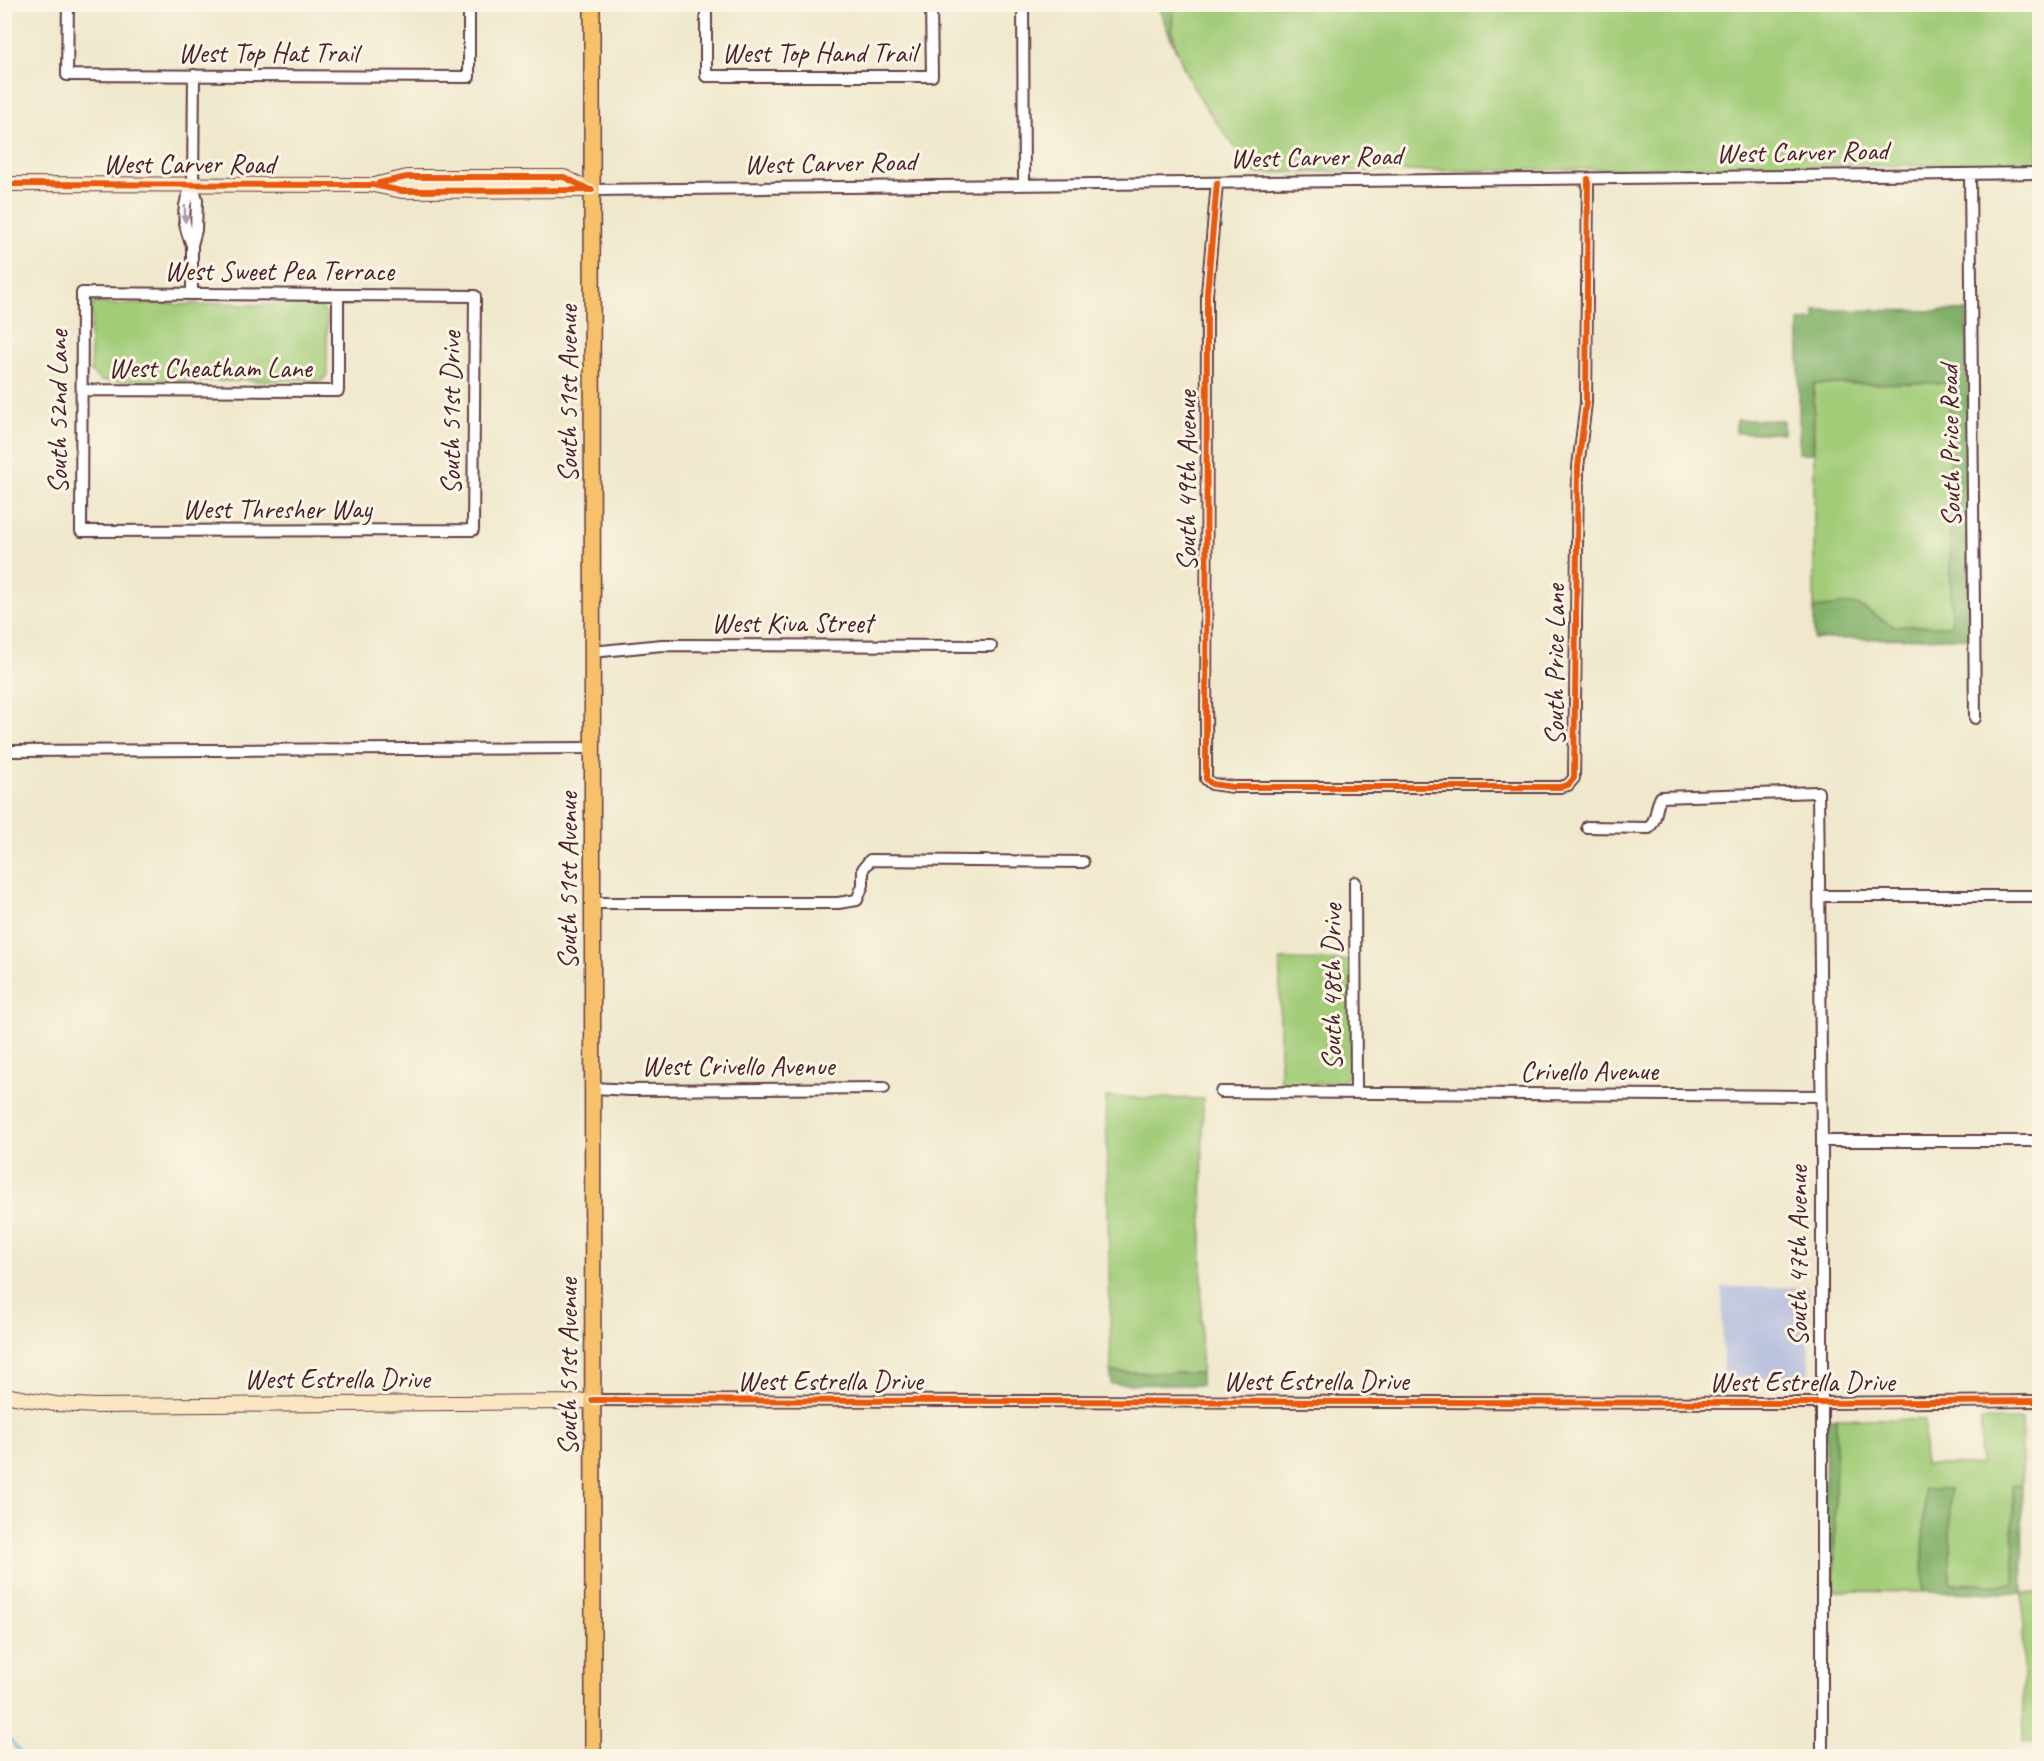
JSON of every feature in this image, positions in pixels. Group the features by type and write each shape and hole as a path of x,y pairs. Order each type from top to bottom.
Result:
{"main road":[{"name":"South 51st Avenue","path":"592,4 593,1756"}],"street":[{"name":"West Top Hat Trail","path":"68,4 67,75 469,77 469,4"},
{"name":"West Top Hand Trail","path":"706,4 706,76 932,76 931,4"},
{"path":"1023,4 1024,185"},
{"path":"192,294 192,245 196,230 197,200 193,184 194,75"},
{"name":"West Carver Road","path":"4,184 373,185 402,191 1217,183 1588,187 2040,173"},
{"name":"South Price Road","path":"1970,174 1975,718"},
{"name":"South 49th Avenue","path":"1206,778 1207,294 1217,183"},
{"name":"South Price Lane","path":"1206,778 1212,784 1233,787 1560,787 1568,785 1574,777 1578,467 1586,403 1588,187"},
{"name":"West Sweet Pea Terrace","path":"82,293 475,296"},
{"name":"South 52nd Lane","path":"81,531 82,293"},
{"name":"West Cheatham Lane","path":"82,390 338,392 338,295"},
{"name":"South 51st Drive","path":"473,530 475,296"},
{"name":"West Thresher Way","path":"81,531 473,530"},
{"name":"West Kiva Street","path":"592,652 662,645 991,646"},
{"path":"7,751 592,748"},
{"name":"South 47th Avenue","path":"1587,827 1649,828 1656,819 1661,797 1818,792 1822,1141 1822,1756"},
{"path":"592,903 838,903 857,900 863,885 863,869 870,860 1083,862"},
{"name":"South 48th Drive","path":"1355,882 1356,1093"},
{"path":"1820,896 2040,896"},
{"name":"West Crivello Avenue","path":"592,1088 630,1090 884,1088"},
{"path":"1221,1092 1356,1093"},
{"name":"Crivello Avenue","path":"1356,1093 1821,1096"},
{"path":"1822,1141 2040,1141"},
{"name":"West Estrella Drive","path":"4,1395 55,1404 97,1406 592,1400 2040,1401"}],"shaded area":[{"path":"1722,1287 1808,1287 1809,1378 1723,1379"}],"green space":[{"path":"1157,5 1173,5 1172,32 1176,51"},
{"path":"1173,5 2039,5 2039,164 1255,173 1211,115 1184,68 1174,40"},
{"path":"94,303 180,305 196,303 202,306 215,303 317,304 327,317 327,375 322,381 314,382 309,379 101,381 91,372 92,314 90,309"},
{"path":"1815,310 1967,311 1970,638 1814,639 1814,608 1851,604 1860,606 1893,626 1951,626 1949,383 1814,384 1813,453 1799,453 1799,321 1815,320"},
{"path":"1949,383 1951,626 1893,626 1860,606 1851,604 1814,608 1814,384"},
{"path":"1736,420 1783,420 1783,433 1736,433"},
{"path":"1280,960 1351,961 1353,1073 1339,1084 1280,1085"},
{"path":"1106,1097 1203,1099 1201,1373 1111,1372"},
{"path":"1111,1372 1201,1373 1201,1385 1111,1384"},
{"path":"1836,1418 1925,1420 1924,1465 1980,1465 1981,1420 2022,1420 2022,1486 2013,1486 2014,1584 1950,1584 1950,1489 1924,1489 1923,1592 1834,1591"},
{"path":"1836,1418 1834,1591 1824,1591 1826,1420"},
{"path":"2013,1485 2022,1486 2023,1593 1923,1592 1924,1489 1950,1489 1950,1584 2014,1584"},
{"path":"2023,1593 2039,1593 2039,1743 2023,1742"}],"waterway":[{"path":"4,1730 22,1756"}],"cycle path":[{"path":"379,183 407,177 564,177 588,189"},
{"path":"1217,183 1207,294 1206,779 1212,784 1233,787 1560,787 1568,785 1574,778 1578,467 1586,403 1588,179"},
{"path":"4,184 373,185 402,191 592,190"},
{"path":"592,1400 1821,1403 2040,1401"}]}
